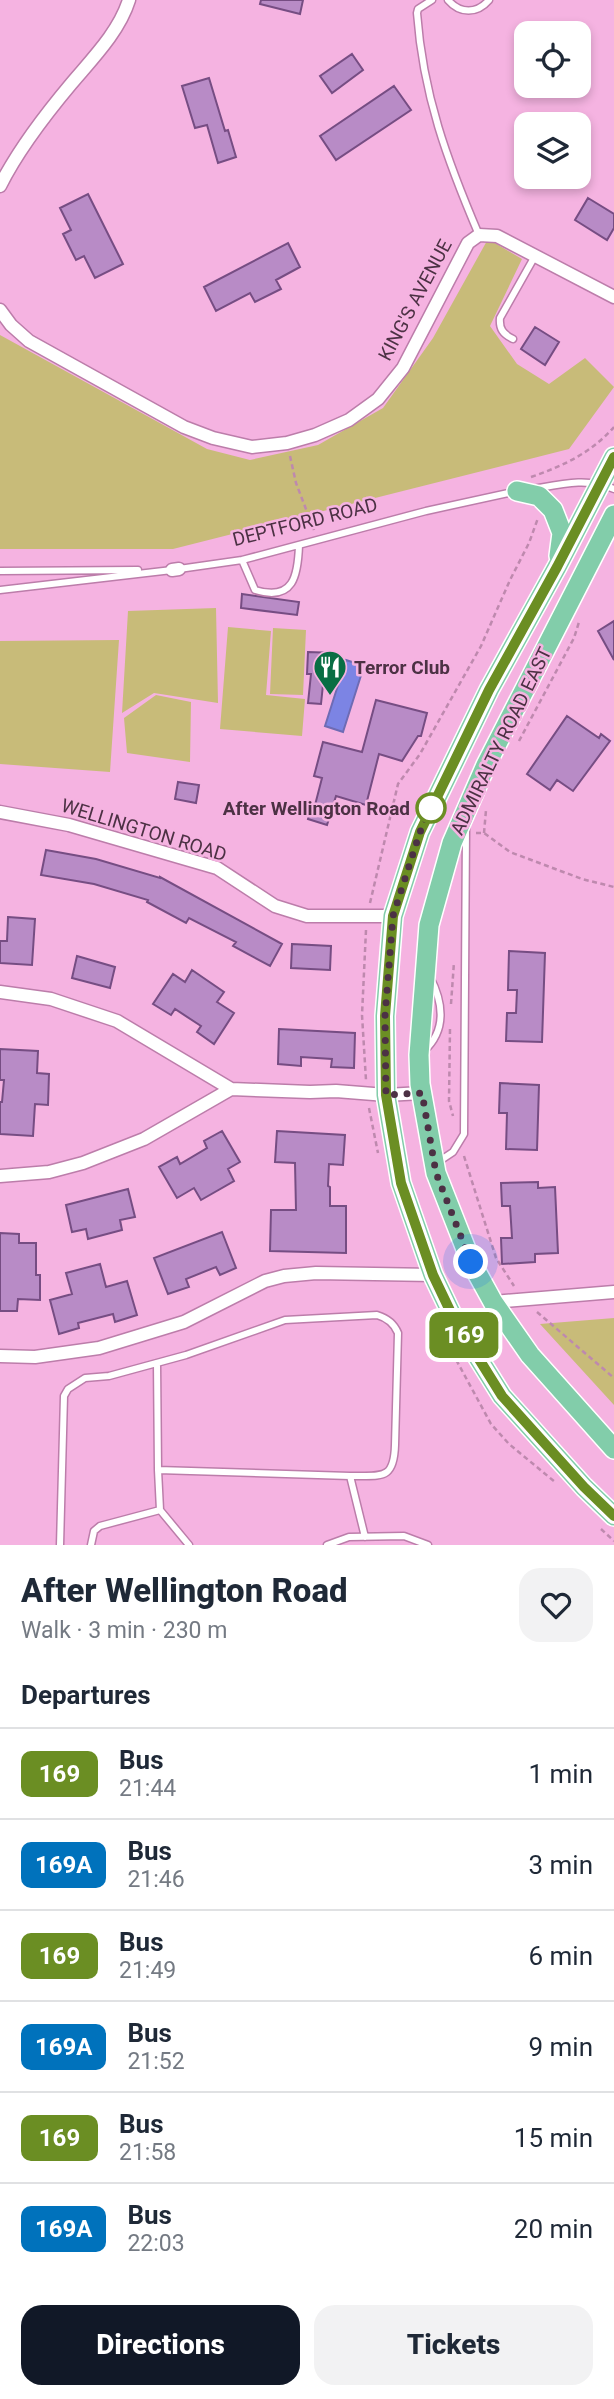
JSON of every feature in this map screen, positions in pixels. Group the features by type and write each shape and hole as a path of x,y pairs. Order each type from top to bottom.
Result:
{"main road":[{"name":"ADMIRALTY ROAD EAST","path":"614,457 608,486 557,567 489,690 420,832 393,916 385,1016 386,1095 401,1183 433,1275 454,1319 502,1396 606,1500 614,1516"},
{"path":"517,491 539,496 553,510 562,533 557,567"},
{"name":"ADMIRALTY ROAD EAST","path":"614,515 486,765 452,843 429,925 419,1055 422,1093 434,1164 471,1262 493,1302 530,1355 614,1449"}],"street":[{"path":"0,186 57,101 102,46 125,11 129,0"},
{"name":"KING'S AVENUE","path":"0,310 11,325 29,341 184,427 213,438 252,447 287,443 315,435 349,420 378,399 403,368 468,243 479,235 497,236 614,297"},
{"name":"WELLINGTON ROAD","path":"0,811 69,825 217,868 275,906 307,916 393,916"},
{"path":"0,992 51,999 117,1021 231,1089 337,1091 386,1095 422,1093"},
{"path":"0,1176 49,1172 83,1163 144,1139 231,1089"},
{"path":"0,1356 35,1357 99,1348 184,1322 265,1281 284,1276 316,1273 433,1275"},
{"path":"493,1302 614,1292"}],"lane":[{"path":"432,0 417,13 424,71 437,130 479,235"},
{"path":"448,0 460,10 470,12 489,0"},
{"path":"513,339 504,334 500,318 535,256"},
{"name":"DEPTFORD ROAD","path":"0,571 175,569 242,560 426,511 517,491 577,481 608,486"},
{"path":"242,560 255,590 268,594 281,592 292,585 298,572 299,545"},
{"path":"0,590 175,569"},
{"path":"434,1164 453,1152 464,1134 467,812"},
{"path":"60,1545 64,1396 68,1389 85,1378 109,1376 157,1363 285,1320 377,1315 396,1326 398,1333 394,1463 388,1471 381,1475 350,1476 158,1470"},
{"path":"157,1363 160,1510 188,1545"},
{"path":"350,1476 365,1537"},
{"path":"92,1545 94,1531 100,1526 160,1510"},
{"path":"327,1545 342,1538 404,1536 428,1545"}],"path":[{"path":"573,460 599,444 614,428"},
{"path":"287,443 296,483 318,540"},
{"path":"367,916 398,784 420,754 481,646 529,543 539,514"},
{"path":"466,833 484,833 510,852 582,879 614,887"},
{"path":"451,1006 454,954"},
{"path":"451,1020 449,1101 496,1258 523,1300 614,1378"}],"shaded area":[{"path":"488,239 522,259 490,326 517,364 549,384 585,358 614,387 569,449 173,549 0,549 0,335 207,449 250,460 318,445 383,408 433,338"},
{"path":"216,608 218,703 154,693 122,713 128,611"},
{"path":"228,627 271,631 266,695 305,699 302,736 220,729"},
{"path":"273,628 306,630 303,695 270,694"},
{"path":"119,640 110,772 0,764 0,641"},
{"path":"156,695 191,702 190,762 127,753 124,718"},
{"path":"614,1318 614,1405 540,1324"}],"water":[{"path":"346,660 364,666 343,732 325,726"}],"building":[{"path":"261,0 303,0 300,14 260,4"},
{"path":"352,54 363,70 332,93 320,76"},
{"path":"209,78 236,157 218,163 207,125 195,128 182,86"},
{"path":"394,86 411,110 336,160 320,136"},
{"path":"88,194 123,264 95,278 84,256 76,260 63,234 71,230 60,208"},
{"path":"588,198 614,214 614,228 607,240 575,220"},
{"path":"288,243 300,267 276,280 281,289 255,302 250,293 216,311 204,287"},
{"path":"535,327 559,342 545,365 521,349"},
{"path":"242,594 299,602 297,615 241,608"},
{"path":"614,621 614,660 598,631"},
{"path":"308,652 336,653 336,675 324,675 321,704 308,703 311,674 307,674"},
{"path":"376,700 427,713 421,736 418,736 402,761 379,754 366,805 336,796 327,825 308,819 311,808 314,809 322,778 314,776 323,742 362,752"},
{"path":"567,716 599,738 601,734 610,741 573,791 557,780 550,790 527,774"},
{"path":"178,782 199,785 196,803 175,799"},
{"path":"46,850 96,859 160,877 282,944 270,966 233,946 236,942 189,918 186,923 147,902 148,900 94,884 41,875"},
{"path":"8,917 35,919 32,965 0,963 0,941 7,941"},
{"path":"292,944 331,946 330,970 291,968"},
{"path":"509,951 545,953 542,1042 506,1041 507,1013 516,1013 517,990 508,990"},
{"path":"77,956 115,967 110,988 72,978"},
{"path":"192,970 224,992 217,1002 234,1013 214,1044 197,1032 201,1026 175,1009 171,1015 153,1004 173,974 185,982"},
{"path":"279,1029 355,1033 354,1068 331,1067 332,1059 301,1057 301,1066 278,1064"},
{"path":"0,1049 38,1051 37,1073 49,1074 48,1105 35,1104 33,1136 0,1134 0,1102 4,1080 0,1080"},
{"path":"500,1083 539,1085 537,1150 506,1149 507,1113 499,1113"},
{"path":"222,1131 240,1162 228,1169 234,1181 201,1200 194,1188 177,1198 159,1167 177,1157 180,1164 207,1148 204,1141"},
{"path":"277,1131 345,1135 343,1165 329,1164 328,1186 330,1206 346,1206 346,1253 270,1251 271,1210 296,1210 295,1163 275,1162"},
{"path":"538,1182 538,1188 555,1187 558,1253 535,1254 535,1262 502,1264 501,1238 512,1238 510,1206 502,1206 501,1183"},
{"path":"128,1189 135,1217 120,1220 122,1230 88,1239 86,1229 72,1232 66,1205"},
{"path":"222,1232 236,1268 220,1275 216,1267 186,1279 189,1287 168,1294 154,1258"},
{"path":"0,1233 19,1234 19,1243 36,1243 36,1275 40,1275 40,1300 18,1299 17,1311 0,1311"},
{"path":"100,1264 106,1287 127,1281 137,1315 115,1322 113,1314 78,1323 79,1328 59,1334 50,1300 72,1294 66,1273"}],"bus line":[{"name":"169","path":"614,457 489,690 420,832 393,916 385,1016 386,1095 401,1183 433,1275 454,1319 502,1396 584,1487 614,1516"}],"place":[{"name":"Terror Club","path":"330,697"},
{"name":"After Wellington Road","path":"431,808"}],"route":[{"path":"431,808 420,832 393,916 385,1016 386,1095 422,1093 436,1173 471,1262"}]}
